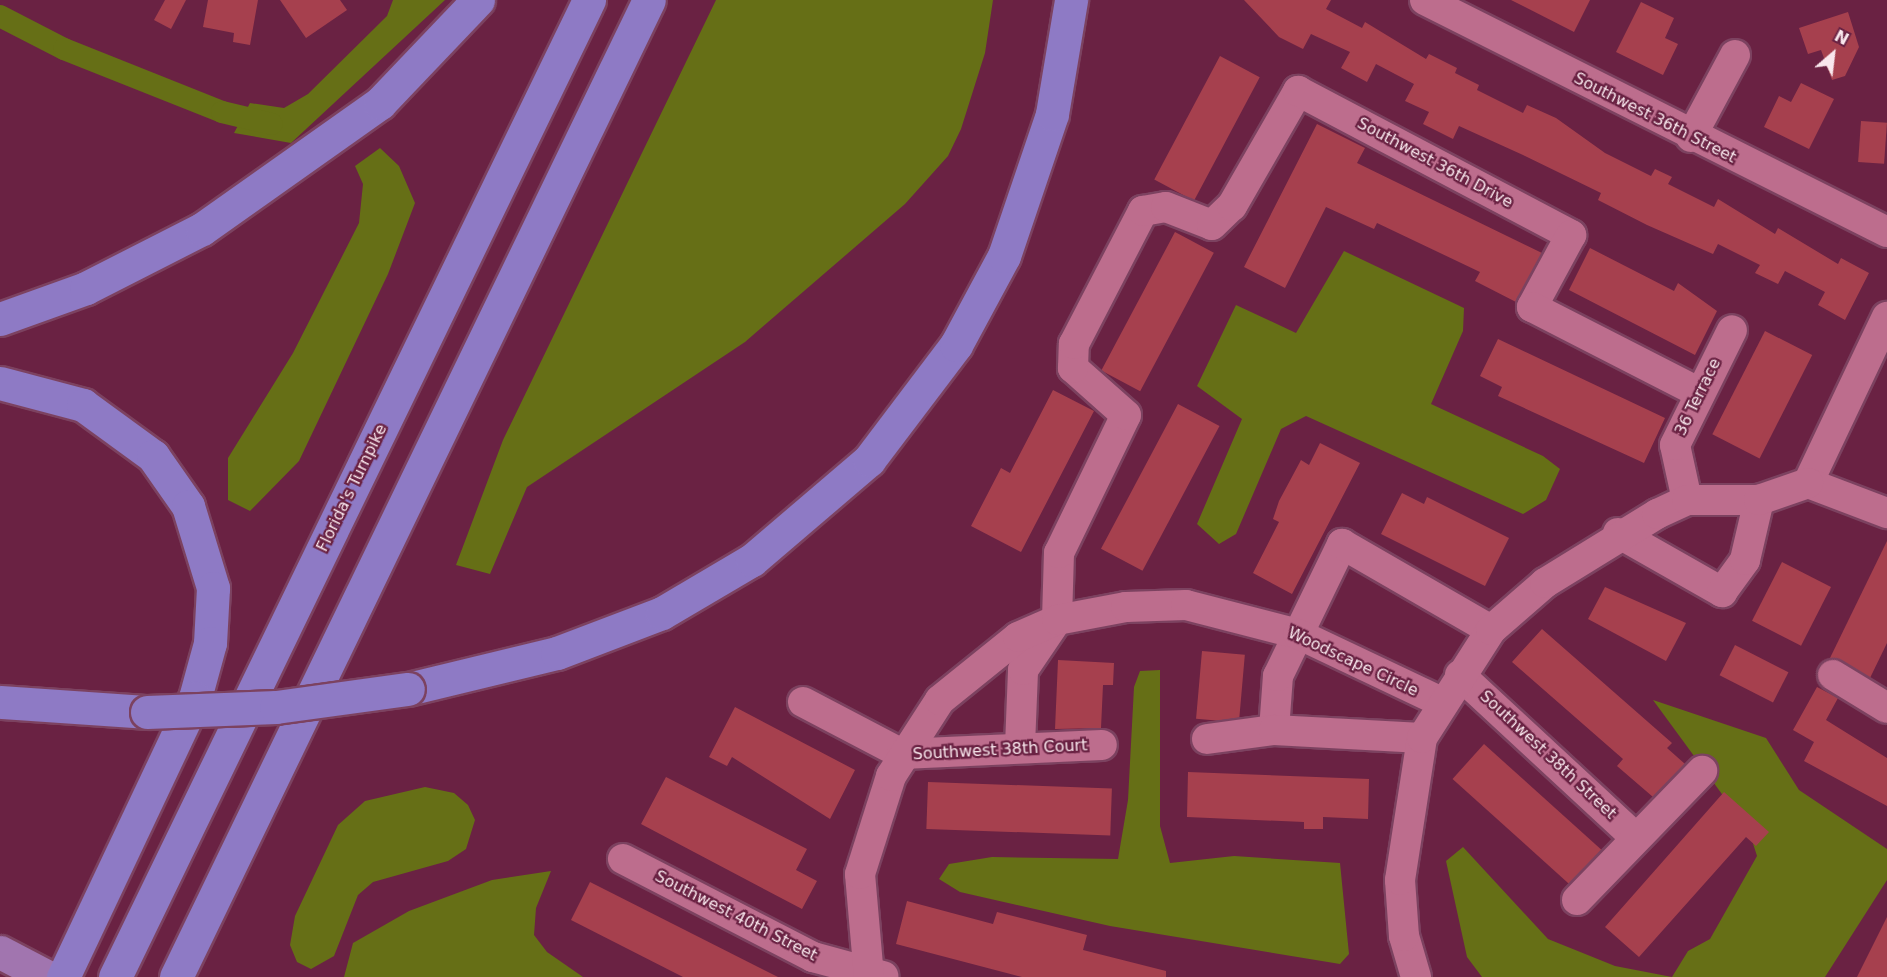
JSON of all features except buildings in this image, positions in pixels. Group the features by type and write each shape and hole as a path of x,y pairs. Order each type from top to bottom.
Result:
{"highway":[{"path":"0,319 157,254 254,193 380,103 478,0"},
{"name":"Florida's Turnpike","path":"115,977 589,0"},
{"path":"176,977 649,0"},
{"path":"0,702 147,712 276,707 408,689 557,653 662,613 788,534 869,460 956,345 1004,256 1052,114 1071,0"},
{"path":"0,300 254,193"},
{"path":"0,383 83,405 153,456 188,507 213,588 210,643 195,698 51,976"}],"main road":[{"path":"0,952 51,976"}],"street":[{"name":"Southwest 36th Street","path":"1425,0 1472,11 1691,137 1887,232"},
{"path":"1691,137 1735,55"},
{"name":"Southwest 36th Drive","path":"1057,620 1059,553 1126,414 1073,368 1074,344 1143,211 1166,207 1212,225 1232,206 1298,91 1571,235 1532,308 1700,393"},
{"path":"1808,483 1887,317"},
{"name":"36 Terrace","path":"1687,500 1675,445 1732,330"},
{"path":"1416,977 1404,936 1400,880 1422,738 1460,675 1491,630 1545,583 1618,533 1687,500 1759,500 1808,483 1887,513"},
{"path":"1618,533 1722,592 1745,560 1759,500"},
{"path":"1274,730 1278,676 1342,544 1491,630"},
{"name":"Woodscape Circle","path":"874,976 860,874 902,754 940,700 1018,637 1057,620 1126,607 1186,604 1298,634 1443,703"},
{"path":"1020,746 1023,670 1057,620"},
{"name":"Southwest 38th Street","path":"1460,675 1635,837"},
{"path":"1833,675 1887,708"},
{"name":"Southwest 38th Court","path":"803,702 902,754 1020,746 1102,745"},
{"path":"1207,739 1274,730 1422,738"},
{"path":"1577,900 1635,837 1702,771"},
{"name":"Southwest 40th Street","path":"623,859 813,957 874,976"}],"shaded area":[{"path":"393,0 445,0 291,143 234,133 250,103 284,108 308,94 387,16"},
{"path":"716,0 993,0 985,53 961,129 948,156 905,204 745,342 527,487 490,574 456,565 503,440"},
{"path":"380,148 399,166 415,203 388,274 299,461 250,511 228,500 228,458 293,353 359,223 363,184 355,166"},
{"path":"1344,251 1464,308 1463,331 1431,404 1543,456 1560,469 1546,500 1523,514 1306,416 1281,429 1236,534 1219,544 1197,524 1242,419 1197,386 1236,305 1296,333"},
{"path":"1160,670 1160,826 1170,863 1234,856 1340,863 1349,954 1340,964 1110,926 960,892 939,879 949,864 992,857 1118,859 1128,800 1134,687 1140,671"},
{"path":"1653,700 1766,738 1799,790 1887,849 1887,880 1825,977 1672,977 1688,951 1710,939 1757,856 1749,831"},
{"path":"425,787 454,793 468,805 475,820 466,849 448,861 373,882 358,895 334,956 311,969 297,962 290,945 295,916 338,825 365,801"},
{"path":"1463,847 1548,939 1615,966 1672,977 1482,977 1467,957 1446,861"},
{"path":"551,871 536,908 534,935 547,952 583,977 344,977 353,943 409,911 492,880"}],"waterway":[{"path":"0,16 64,49 222,112 272,124"}]}
